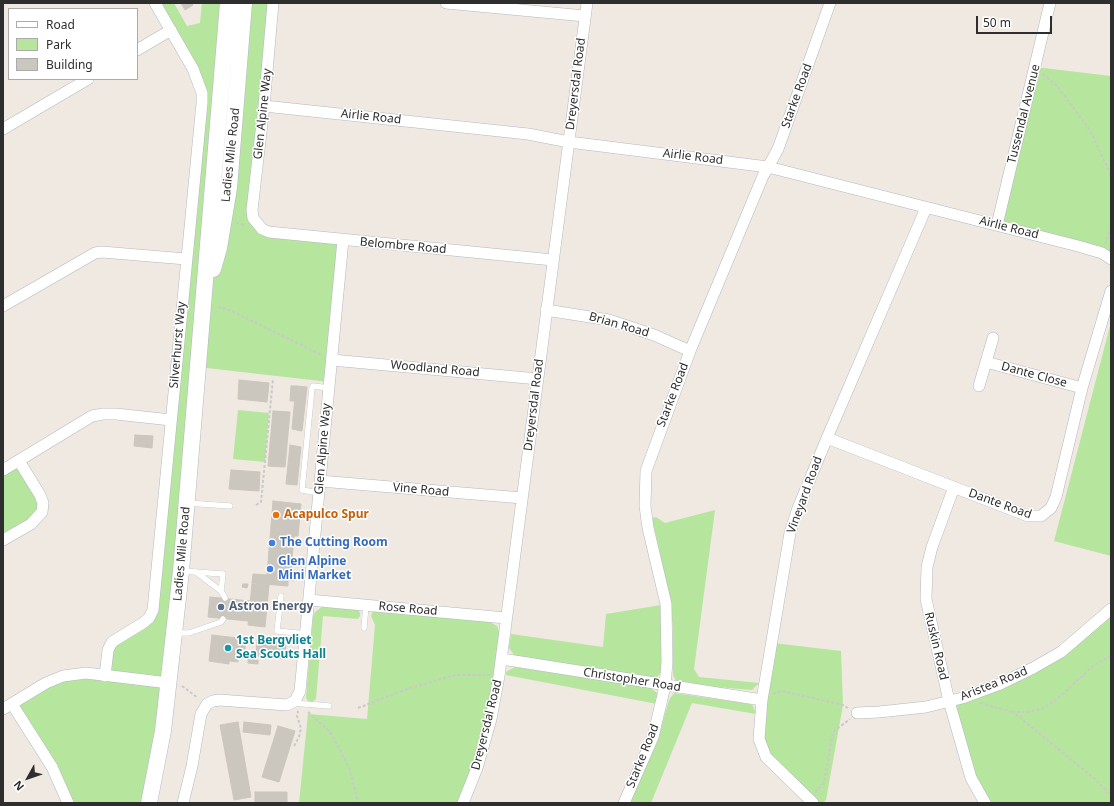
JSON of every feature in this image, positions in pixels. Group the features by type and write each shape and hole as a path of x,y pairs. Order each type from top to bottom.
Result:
{"main road":[{"name":"Ladies Mile Road","path":"211,305 228,3"},
{"name":"Ladies Mile Road","path":"150,803 162,739 175,684 175,633 189,571 187,503 211,305 229,188 244,3"}],"street":[{"name":"Silverhurst Way","path":"105,676 108,650 112,642 143,623 149,618 153,610 202,103 198,81 155,3"},
{"name":"Glen Alpine Way","path":"257,224 253,218 252,210 264,106 273,3"},
{"path":"446,3 585,16"},
{"name":"Dreyersdal Road","path":"463,803 477,768 491,719 502,659 506,618 587,3"},
{"name":"Starke Road","path":"624,803 653,737 665,686 668,637 666,604 648,528 645,506 645,485 650,458 690,351 768,167 778,149 830,3"},
{"name":"Tussendal Avenue","path":"997,225 1050,3"},
{"path":"138,49 171,30"},
{"path":"3,129 86,80"},
{"name":"Airlie Road","path":"264,106 528,134 569,142 768,167 997,225 1106,256"},
{"name":"Vineyard Road","path":"811,801 763,753 758,734 762,700 790,533 798,508 827,438 926,208"},
{"name":"Belombre Road","path":"257,224 269,232 553,260"},
{"name":"Glen Alpine Way","path":"295,703 300,691 306,634 343,240"},
{"path":"3,306 95,253 102,252 186,259"},
{"name":"Dante Road","path":"827,438 1033,517 1042,516 1048,511 1056,497 1082,388 1111,291"},
{"name":"Brian Road","path":"546,310 609,320 654,335 690,351"},
{"name":"Dante Close","path":"979,386 993,338"},
{"name":"Woodland Road","path":"332,360 538,379"},
{"name":"Dante Close","path":"986,362 1082,388"},
{"path":"3,470 92,416 116,414 171,420"},
{"path":"3,540 31,524 42,512 43,503 40,495 20,461"},
{"name":"Vine Road","path":"320,481 522,498"},
{"name":"Ruskin Road","path":"954,487 932,547 927,567 927,607 949,701 971,778 985,803"},
{"name":"Rose Road","path":"309,600 506,618"},
{"name":"Aristea Road","path":"858,713 920,708 962,698 1006,681 1052,657 1071,644 1111,609"},
{"name":"Christopher Road","path":"502,659 665,686 762,700"},
{"path":"68,803 52,768 8,706 46,683 63,676 86,673 175,684"},
{"path":"183,803 192,766 201,714 207,704 219,700 282,705 295,703"}],"lane":[{"path":"319,493 302,490 312,388 313,386 329,388"},
{"path":"187,503 230,506"},
{"path":"189,571 223,574 221,591"},
{"path":"189,571 221,591 225,598"},
{"path":"280,596 277,631 306,634"},
{"path":"364,628 366,606"},
{"path":"175,633 189,632 221,622 223,619"},
{"path":"295,703 329,706"}],"path":[{"path":"1035,67 1058,87 1091,132 1111,176"},
{"path":"1106,256 1111,228"},
{"path":"211,305 227,309 332,360"},
{"path":"256,505 261,502 273,379"},
{"path":"962,698 1013,712 1028,712 1043,708 1055,702 1094,665 1111,656"},
{"path":"358,708 410,688 454,675 499,676"},
{"path":"175,684 207,704"},
{"path":"762,700 771,694 782,691 843,705 858,713 833,732 824,783 811,801"},
{"path":"294,746 299,737 301,728 295,703"},
{"path":"295,703 330,732 350,770 357,802"},
{"path":"1013,712 1095,779 1111,796"}],"green space":[{"path":"155,3 174,3 187,26 200,23 202,3 228,3 221,89 219,248 244,3 273,3 252,210 262,229 343,240 329,382 198,367 149,803 68,803 12,704 46,683 104,676 108,650 149,618 202,93"},
{"path":"1035,67 1111,76 1111,256 998,224"},
{"path":"1111,322 1111,556 1054,541"},
{"path":"238,410 269,413 265,462 233,459"},
{"path":"19,461 42,512 3,540 3,470"},
{"path":"715,510 694,669 699,677 759,683 752,690 692,685 676,681 673,675 673,627 668,590 652,518 656,517 665,523"},
{"path":"661,605 664,637 661,673 656,678 515,656 509,648 511,634 603,647 606,614"},
{"path":"322,607 358,610 360,616 358,619 323,616 316,699 311,703 306,697 313,617 315,612"},
{"path":"1111,609 1111,803 987,803 972,778 951,701 1033,668"},
{"path":"373,611 490,622 497,626 500,634 488,719 474,765 457,803 299,803 308,714 367,719 375,625 371,616"},
{"path":"773,643 841,651 843,705 826,800 823,803 814,803 766,755 758,733"},
{"path":"515,667 651,688 657,693 657,704 506,675 506,672"},
{"path":"674,693 750,704 753,706 756,714 692,703 651,803 630,803 658,738 669,700"}],"building":[{"path":"181,3 192,3 193,5 185,10"},
{"path":"239,380 269,383 267,402 238,399"},
{"path":"291,386 296,386 294,401 290,401"},
{"path":"296,386 307,387 302,431 292,429"},
{"path":"273,411 290,412 285,467 268,466"},
{"path":"135,435 153,436 152,448 134,446"},
{"path":"290,445 301,447 297,485 286,484"},
{"path":"231,470 260,472 259,491 229,489"},
{"path":"273,501 301,504 298,536 294,536 291,570 295,571 294,581 288,580 288,586 252,583 253,574 267,575"},
{"path":"243,584 248,584 247,588 242,587"},
{"path":"252,584 269,585 265,627 248,625"},
{"path":"210,597 250,601 248,621 208,617"},
{"name":"1st Bergvliet Sea Scouts Hall","path":"212,635 246,639 244,658 238,657 238,662 229,661 229,664 209,661"},
{"path":"257,640 286,642 285,659 256,656"},
{"path":"248,659 258,660 258,664 248,663"},
{"path":"238,722 251,797 234,800 220,725"},
{"path":"244,722 271,725 270,735 243,732"},
{"path":"278,726 295,731 279,782 262,777"},
{"path":"255,792 287,792 287,803 255,803"}],"place":[{"name":"Acapulco Spur","path":"276,515"},
{"name":"The Cutting Room","path":"272,543"},
{"name":"Glen Alpine Mini Market","path":"270,569"},
{"name":"Astron Energy","path":"221,607"},
{"name":"1st Bergvliet Sea Scouts Hall","path":"228,648"}]}
